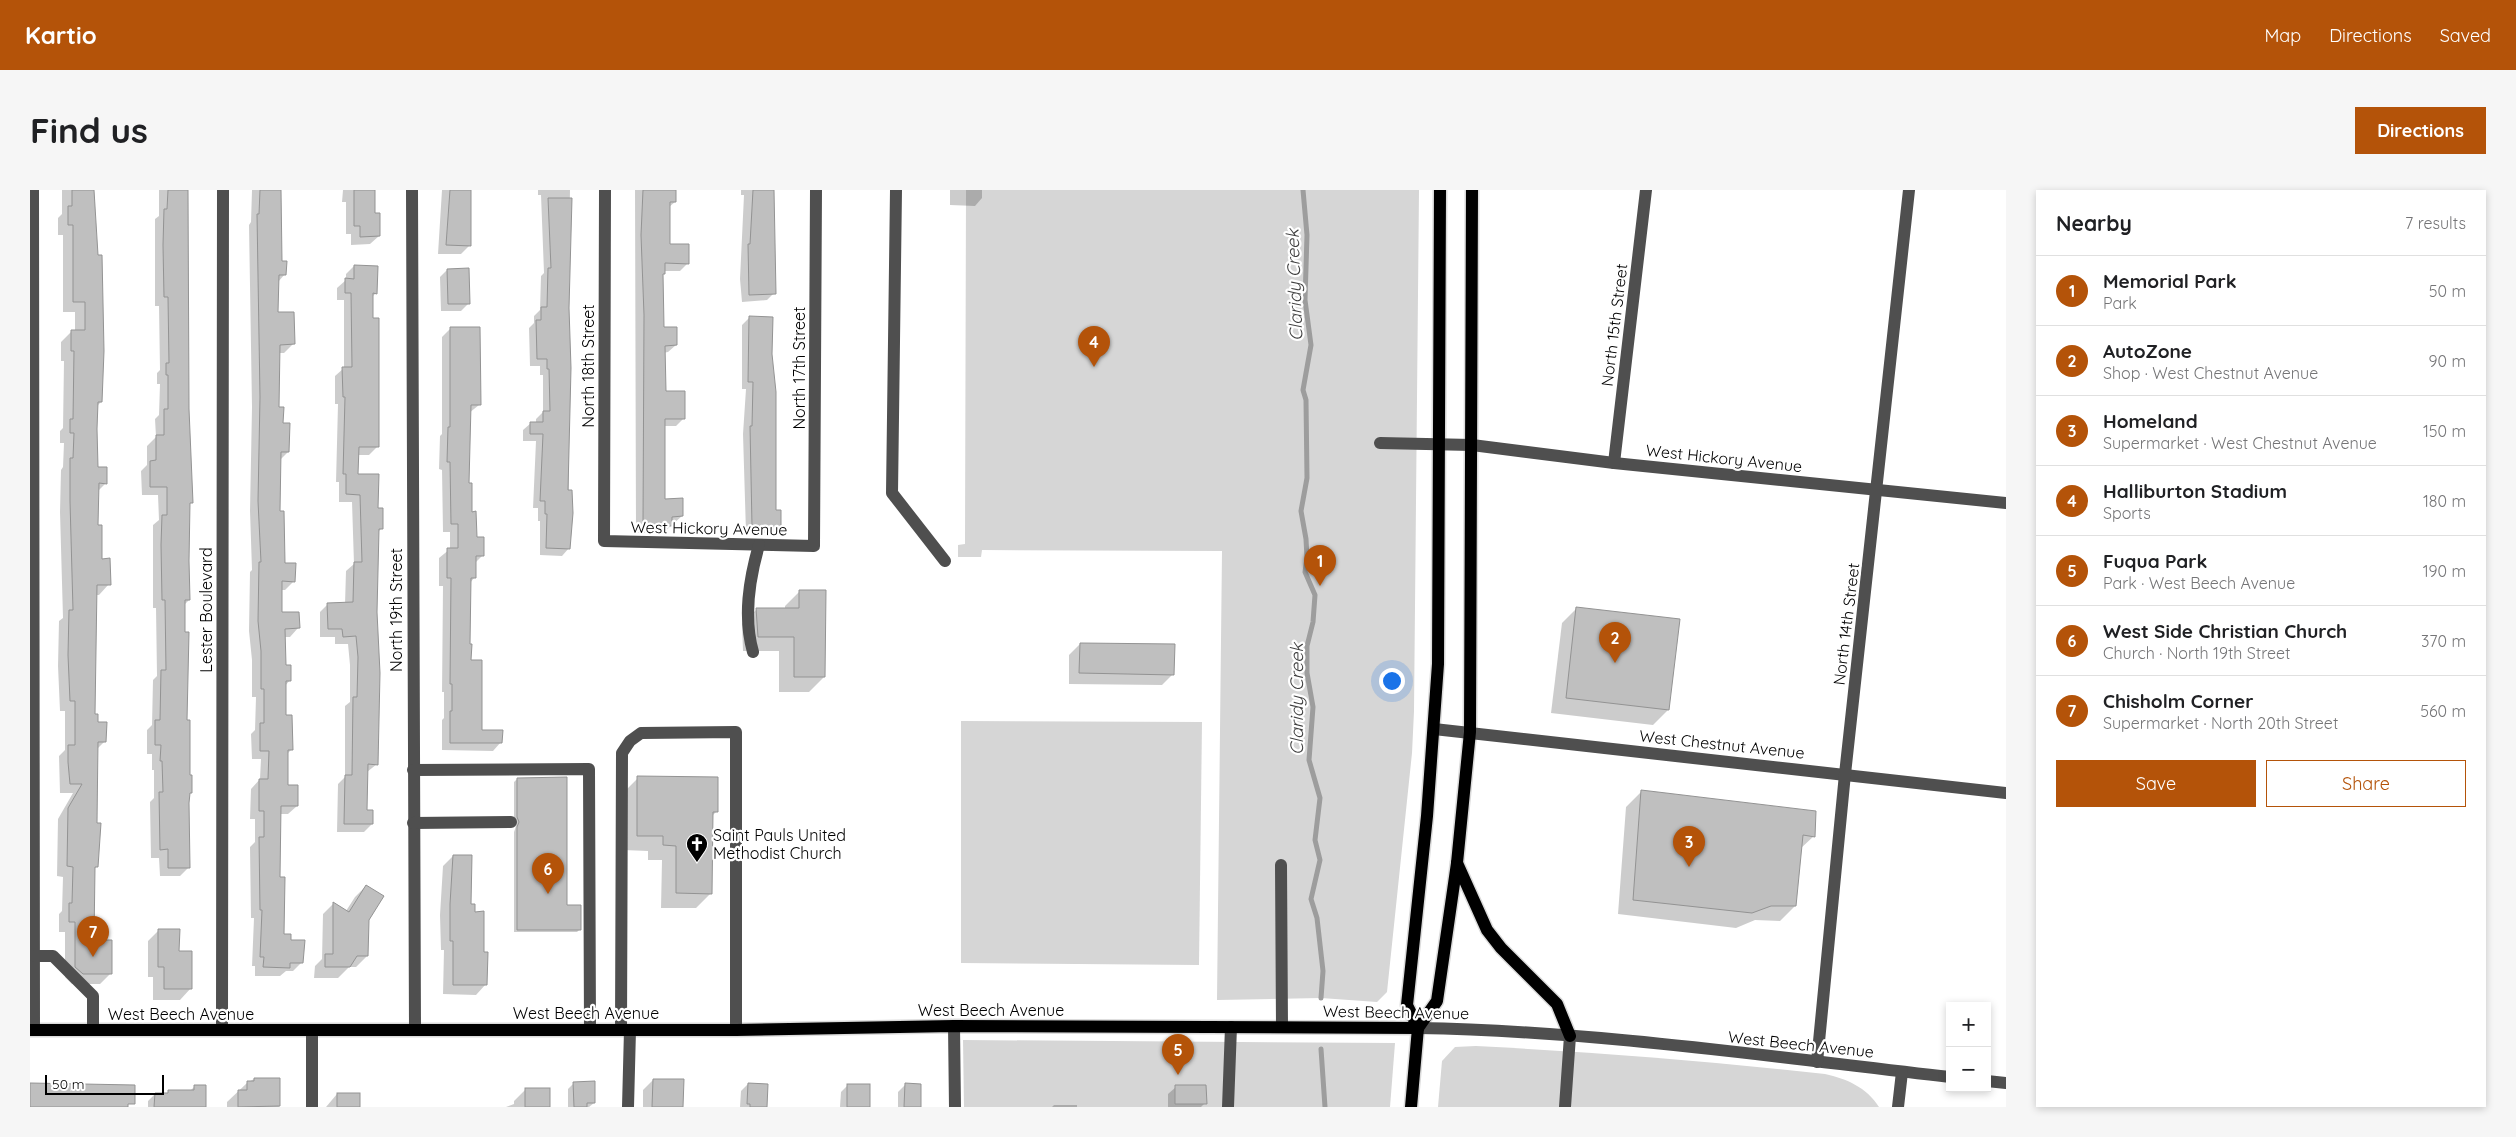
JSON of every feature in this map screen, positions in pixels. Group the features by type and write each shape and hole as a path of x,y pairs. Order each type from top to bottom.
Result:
{"main road":[{"path":"1411,1107 1418,1028 1408,1005 1434,729 1438,664 1440,190"},
{"path":"1418,1028 1437,1001 1457,862 1470,732 1472,190"},
{"path":"1457,862 1488,930 1500,948 1557,1004 1570,1036"},
{"name":"West Beech Avenue","path":"32,1030 736,1030 954,1026 1418,1028"}],"street":[{"path":"32,1030 34,956 33,190"},
{"name":"Lester Boulevard","path":"222,1030 223,190"},
{"name":"North 19th Street","path":"412,190 414,1030"},
{"name":"North 18th Street","path":"604,541 605,190"},
{"name":"North 17th Street","path":"814,546 816,190"},
{"path":"896,190 892,493 945,561"},
{"name":"North 15th Street","path":"1614,463 1646,190"},
{"name":"North 14th Street","path":"1817,1062 1845,774 1878,489 1909,190"},
{"name":"West Hickory Avenue","path":"1380,444 1472,445 1614,463 2006,503"},
{"name":"West Hickory Avenue","path":"604,541 814,546"},
{"path":"753,652 749,633 748,601 751,576 759,545"},
{"name":"West Chestnut Avenue","path":"1434,729 2006,793"},
{"path":"628,1107 625,1030 622,753 630,741 642,733 736,732 736,1030"},
{"path":"413,770 589,769 590,1030"},
{"path":"414,823 511,822"},
{"path":"1281,865 1282,1028"},
{"path":"34,956 53,956 93,996 93,1030"},
{"path":"954,1026 955,1107"},
{"path":"1228,1107 1231,1027"},
{"name":"West Beech Avenue","path":"1418,1028 1478,1029 1570,1036 1946,1077"},
{"path":"312,1030 312,1107"},
{"path":"1565,1107 1570,1036"},
{"path":"1898,1107 1902,1072"},
{"path":"1991,1081 2006,1083"}],"shaded area":[{"path":"966,190 1419,190 1412,753 1387,992 1377,1002 1321,998 1217,1000 1222,551 982,550 981,557 958,557 958,545 965,544"},
{"path":"961,721 1202,722 1199,965 961,963"},
{"path":"963,1040 1395,1043 1390,1107 964,1107"},
{"path":"1476,1046 1651,1057 1825,1074 1841,1078 1862,1089 1879,1107 1438,1107 1442,1061 1455,1047"}],"building":[{"path":"72,190 94,190 98,255 102,255 104,351 102,402 98,402 97,429 98,467 107,467 107,484 99,483 98,525 102,525 102,559 110,558 111,585 97,585 95,714 98,714 98,722 107,722 106,742 98,742 97,823 101,823 98,867 95,867 94,940 112,940 112,974 83,974 75,967 75,922 69,922 69,903 72,903 73,867 67,866 68,808 82,784 70,784 68,762 68,745 75,745 75,701 70,701 68,655 69,610 73,610 70,458 73,458 74,433 70,433 70,419 73,419 74,351 71,351 71,330 85,330 85,302 73,302 73,225 68,225 68,206 72,206"},
{"path":"168,190 188,190 189,409 193,503 190,503 190,600 185,600 185,632 189,632 187,720 190,720 190,775 192,775 192,793 190,793 189,803 190,868 168,868 168,849 160,850 159,792 163,792 162,761 160,761 161,745 155,745 155,720 160,720 161,670 166,670 165,600 162,600 161,545 162,515 167,515 167,487 150,487 150,461 156,460 156,435 164,435 164,409 168,409 166,363 169,363 168,297 164,297 163,245 164,209 167,209"},
{"path":"260,190 281,190 282,261 287,261 286,275 279,275 278,312 294,312 295,344 280,345 279,407 284,407 283,423 290,423 289,452 281,452 280,511 284,511 285,563 296,563 295,582 282,581 282,612 299,612 300,628 285,629 286,665 291,665 291,681 286,681 286,715 292,715 293,750 288,750 288,785 298,785 298,806 281,806 280,877 285,877 284,934 291,934 291,940 305,940 303,963 290,963 290,968 263,967 264,957 260,957 262,910 260,910 259,837 264,837 264,811 259,811 259,779 268,779 269,751 260,751 260,723 264,723 264,689 261,689 261,651 258,621 259,562 261,562 258,501 260,397 257,214 259,214"},
{"path":"354,190 375,190 375,213 380,213 380,236 360,237 360,226 354,226"},
{"path":"450,190 471,190 471,246 446,245"},
{"path":"643,190 676,190 676,202 670,202 670,244 689,244 689,264 665,263 665,274 663,274 664,327 677,327 677,345 665,346 666,391 685,391 685,419 665,419 665,499 683,498 683,516 672,517 672,526 643,525 644,315 641,235"},
{"path":"753,190 774,190 776,294 749,295 748,244 750,244"},
{"path":"548,198 572,198 568,490 572,490 573,513 570,549 546,548 547,514 545,514 545,501 540,501 543,434 530,434 530,422 543,422 543,411 550,411 549,369 547,369 547,359 537,359 536,320 541,320 541,307 547,307 548,268 551,268"},
{"path":"354,265 378,266 377,294 373,293 373,318 379,318 379,447 359,447 358,474 379,474 378,508 383,508 383,529 379,529 377,612 380,673 378,765 368,764 367,810 373,810 373,824 344,824 345,775 352,775 353,697 357,697 358,657 356,636 343,637 342,629 328,629 327,603 353,602 354,562 362,562 360,495 346,494 346,474 343,474 345,397 343,397 342,367 352,367 351,293 345,293 345,278 354,279"},
{"path":"469,268 470,304 448,304 447,269"},
{"path":"749,316 773,317 772,354 776,392 776,510 781,510 781,527 752,526 750,426 752,426 753,382 748,382"},
{"path":"450,327 480,327 481,405 471,405 469,483 472,483 472,512 476,511 477,537 484,537 484,556 476,556 476,578 471,578 470,644 472,644 471,660 482,660 482,730 503,730 502,743 450,743 450,711 452,711 452,684 450,684 451,578 447,578 447,548 458,548 458,524 451,524 450,462 447,462 448,427 450,427"},
{"path":"799,590 826,590 825,677 794,677 794,637 758,637 756,608 799,608"},
{"path":"1576,607 1680,619 1669,710 1566,698"},
{"path":"1080,643 1175,644 1174,675 1079,673"},
{"path":"637,776 718,777 718,812 713,812 712,894 676,893 676,846 663,845 663,836 637,836"},
{"path":"567,777 567,905 581,905 581,930 517,930 517,827 519,822 517,817 517,778"},
{"path":"1641,790 1816,811 1815,837 1803,835 1796,906 1771,906 1752,913 1633,900"},
{"path":"453,855 472,855 471,904 475,904 475,912 484,911 484,952 488,952 487,985 453,985 453,941 450,941 450,904"},
{"path":"366,885 384,896 369,920 368,956 357,956 350,967 325,967 325,954 333,954 333,902 349,912"},
{"path":"158,929 180,929 179,951 192,951 192,989 164,989 164,967 158,967"},
{"path":"254,1078 280,1078 280,1106 238,1107 238,1090 247,1090 247,1081 254,1081"},
{"path":"653,1079 684,1079 683,1107 652,1107"},
{"path":"595,1081 595,1103 587,1103 587,1107 574,1107 573,1082"},
{"path":"30,1083 135,1085 135,1104 128,1104 128,1107 30,1107"},
{"path":"748,1083 768,1084 767,1107 750,1107 750,1104 747,1104"},
{"path":"905,1083 921,1084 921,1107 904,1107"},
{"path":"847,1084 870,1084 870,1107 847,1107"},
{"path":"194,1085 206,1085 206,1107 154,1107 155,1093 168,1093 168,1090 194,1090"},
{"path":"1175,1085 1206,1085 1207,1104 1175,1104"},
{"path":"525,1088 550,1088 550,1107 525,1107"},
{"path":"337,1093 360,1093 360,1107 337,1107"}],"waterway":[{"name":"Claridy Creek","path":"1303,190 1307,235 1305,300 1311,345 1303,390 1306,400 1307,478 1301,511 1306,539 1307,558 1305,572 1315,595 1313,622 1307,646 1307,673 1313,707 1309,760 1320,798 1315,840 1320,860 1311,899 1317,918 1323,971 1321,998"},
{"name":"Claridy Creek","path":"1321,1049 1325,1107"}],"place":[{"name":"Halliburton Stadium","path":"1094,367"},
{"name":"Memorial Park","path":"1320,586"},
{"name":"AutoZone","path":"1615,663"},
{"name":"Saint Pauls United Methodist Church","path":"697,863"},
{"name":"Homeland","path":"1689,867"},
{"name":"West Side Christian Church","path":"548,894"},
{"name":"Chisholm Corner","path":"93,957"},
{"name":"Fuqua Park","path":"1178,1075"}]}
